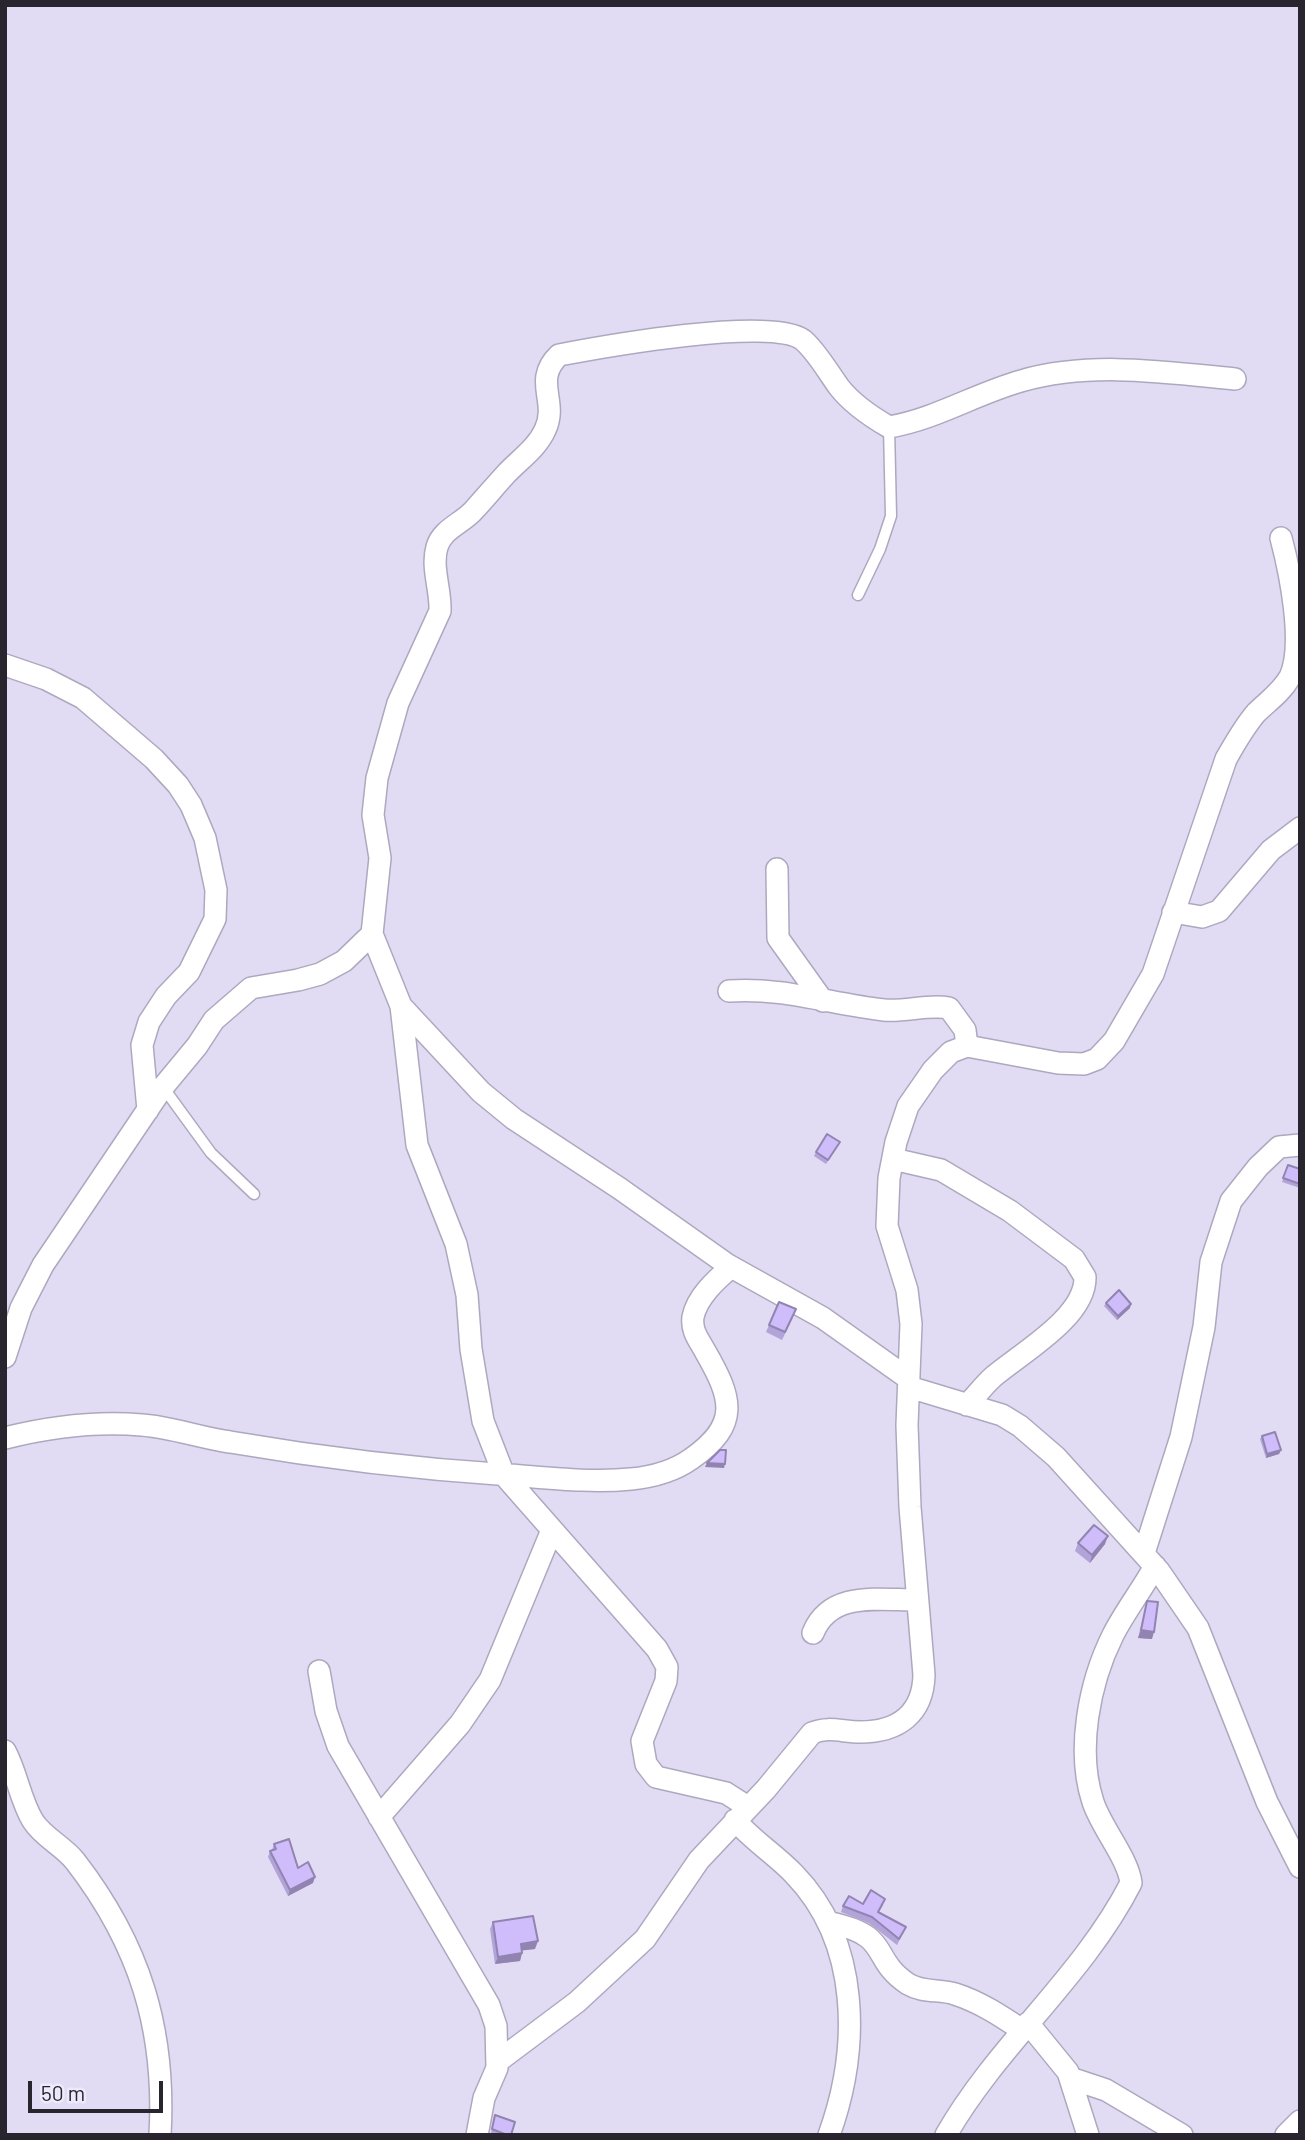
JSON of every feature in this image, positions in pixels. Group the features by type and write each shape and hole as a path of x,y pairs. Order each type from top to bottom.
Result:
{"street":[{"path":"829,2135 849,2058 849,2009 844,1966 831,1923 794,1874 751,1840 742,1814 716,1790 656,1777 646,1764 642,1741 666,1681 667,1667 657,1649 505,1475 483,1421 471,1349 467,1295 456,1244 417,1145 401,1006 372,934 380,858 374,797 398,703 440,611 441,596 435,565 438,545 441,538 473,512 531,451 545,430 549,399 545,376 549,364 559,355 694,335 777,332 801,339 841,390 865,414 889,427 940,413 1024,380 1081,371 1138,370 1235,379"},
{"path":"497,2062 578,2002 645,1938 699,1860 812,1733 823,1728 873,1731 901,1721 917,1709 924,1694 924,1675 916,1600 909,1480 911,1324 907,1290 887,1226 889,1178 908,1106 933,1070 951,1052 967,1046 1058,1063 1084,1064 1097,1059 1115,1041 1153,974 1226,758 1242,732 1292,675 1296,641 1296,598 1281,538"},
{"path":"5,665 46,679 83,698 154,759 178,785 191,805 205,838 216,890 215,919 189,972 166,996 149,1022 142,1045 148,1110"},
{"path":"1173,912 1202,917 1219,911 1271,850 1300,828"},
{"path":"777,869 778,939 823,1001"},
{"path":"5,1357 21,1308 43,1265 163,1087 231,1002 251,988 320,974 344,961 372,934"},
{"path":"729,991 786,991 823,1001 908,1011 948,1008 965,1030 967,1046"},
{"path":"401,1006 456,1068 514,1119 730,1267 823,1318 909,1383 1002,1415 1020,1426 1056,1457 1149,1560 1198,1628 1267,1802 1300,1867"},
{"path":"946,2135 995,2060 1077,1966 1131,1884 1130,1872 1101,1823 1092,1798 1084,1747 1088,1716 1112,1636 1149,1560 1181,1437 1204,1327 1211,1262 1231,1201 1258,1167 1279,1147 1300,1145"},
{"path":"893,1159 941,1170 1001,1205 1074,1259 1085,1277 1081,1299 1062,1322 991,1379 967,1405"},
{"path":"5,1438 41,1429 144,1424 327,1457 432,1471 586,1481 632,1479 673,1469 690,1460 713,1441 725,1421 729,1405 724,1387 694,1331 692,1320 697,1305 730,1267"},
{"path":"379,1817 460,1724 490,1680 552,1530"},
{"path":"813,1633 819,1619 838,1605 871,1600 916,1600"},
{"path":"319,1671 326,1711 338,1746 489,2005 496,2026 497,2062 484,2098 477,2135"},
{"path":"5,1751 33,1821 74,1860 121,1933 141,1973 155,2034 162,2099 160,2135"},
{"path":"831,1923 866,1933 876,1942 899,1976 911,1985 930,1992 952,1993 1025,2026 1070,2078 1088,2135"},
{"path":"1070,2078 1106,2090 1182,2135"},
{"path":"1286,2135 1300,2121"}],"lane":[{"path":"858,595 880,550 891,516 889,427"},
{"path":"163,1087 211,1153 254,1194"}],"building":[{"path":"827,1134 840,1142 828,1160 816,1152"},
{"path":"1288,1165 1300,1169 1300,1184 1283,1178"},
{"path":"1119,1290 1131,1304 1118,1316 1106,1303"},
{"path":"779,1302 796,1309 785,1332 769,1325"},
{"path":"1275,1432 1281,1450 1267,1454 1262,1436"},
{"path":"720,1450 726,1450 725,1464 707,1463"},
{"path":"1094,1525 1108,1536 1092,1555 1078,1543"},
{"path":"1147,1601 1158,1602 1154,1632 1141,1630"},
{"path":"289,1839 298,1868 308,1862 315,1877 290,1890 270,1851 276,1849 274,1844"},
{"path":"871,1890 885,1899 878,1912 906,1927 899,1939 872,1917 843,1906 849,1896 863,1904"},
{"path":"533,1916 538,1941 521,1944 522,1953 498,1957 493,1922"},
{"path":"495,2115 515,2122 511,2135 492,2129"}]}
